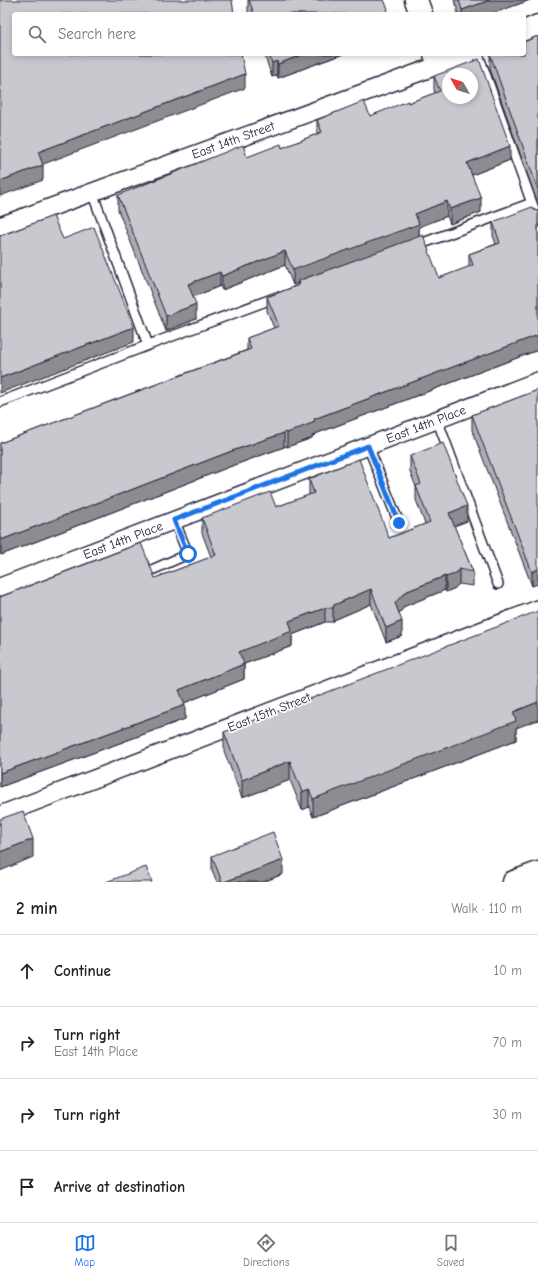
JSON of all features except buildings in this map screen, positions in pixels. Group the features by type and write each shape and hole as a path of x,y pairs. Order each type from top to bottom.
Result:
{"street":[{"path":"416,0 420,12"},
{"path":"526,31 538,26"},
{"name":"East 14th Street","path":"0,226 437,60 456,56"},
{"name":"East 14th Place","path":"0,587 538,381"},
{"name":"East 15th Street","path":"0,815 538,609"},
{"path":"514,882 538,873"}],"lane":[{"path":"479,56 538,220"},
{"path":"92,192 148,346"},
{"path":"405,250 532,203"},
{"path":"0,402 286,294"},
{"path":"437,419 498,584"},
{"path":"368,446 399,523"},
{"path":"154,569 188,554 174,520"}],"route":[{"path":"188,554 174,520 368,446 399,523"}]}
